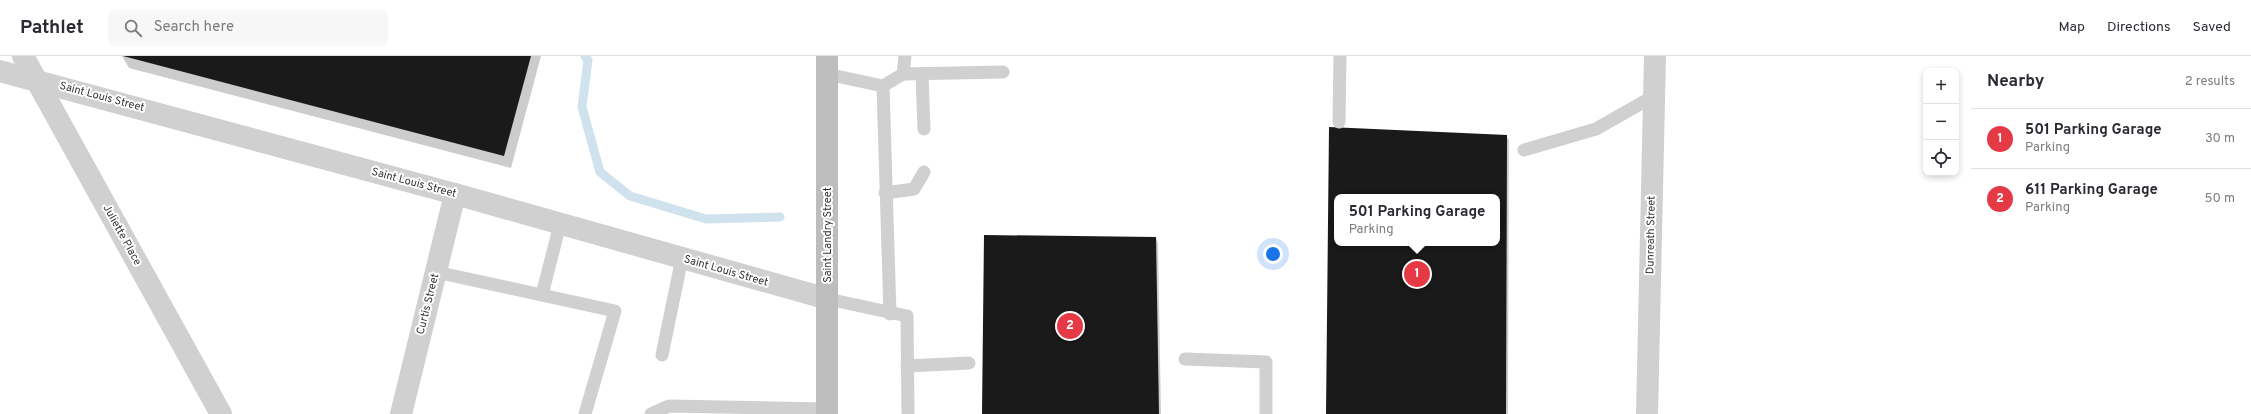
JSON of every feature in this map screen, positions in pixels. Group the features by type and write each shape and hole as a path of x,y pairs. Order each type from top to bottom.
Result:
{"street":[{"name":"Juliette Place","path":"23,56 221,414"},
{"name":"Dunreath Street","path":"1647,414 1655,56"},
{"name":"Saint Landry Street","path":"827,65 827,412"},
{"name":"Saint Louis Street","path":"0,71 455,194 828,299"},
{"name":"Curtis Street","path":"401,414 455,194"}],"lane":[{"path":"902,74 905,56"},
{"path":"1339,122 1340,56"},
{"path":"827,65 882,86"},
{"path":"882,86 902,74 1003,72"},
{"path":"922,74 924,129"},
{"path":"882,86 890,314"},
{"path":"1524,150 1596,128 1654,96"},
{"path":"885,193 914,189 924,172"},
{"path":"542,296 560,224"},
{"path":"662,355 682,258"},
{"path":"436,272 614,311 585,414"},
{"path":"828,299 890,314 907,316 908,414"},
{"path":"1185,359 1266,362 1266,414"},
{"path":"908,366 969,363"},
{"path":"652,414 669,406 827,412"}],"building":[{"path":"123,56 531,56 504,156"},
{"path":"1329,127 1507,135 1506,414 1326,414"},
{"path":"984,235 1156,237 1159,414 982,414"}],"waterway":[{"path":"585,56 588,60 582,107 600,172 630,196 706,219 780,217"}],"place":[{"name":"501 Parking Garage","path":"1417,274"},
{"name":"611 Parking Garage","path":"1070,326"}]}
